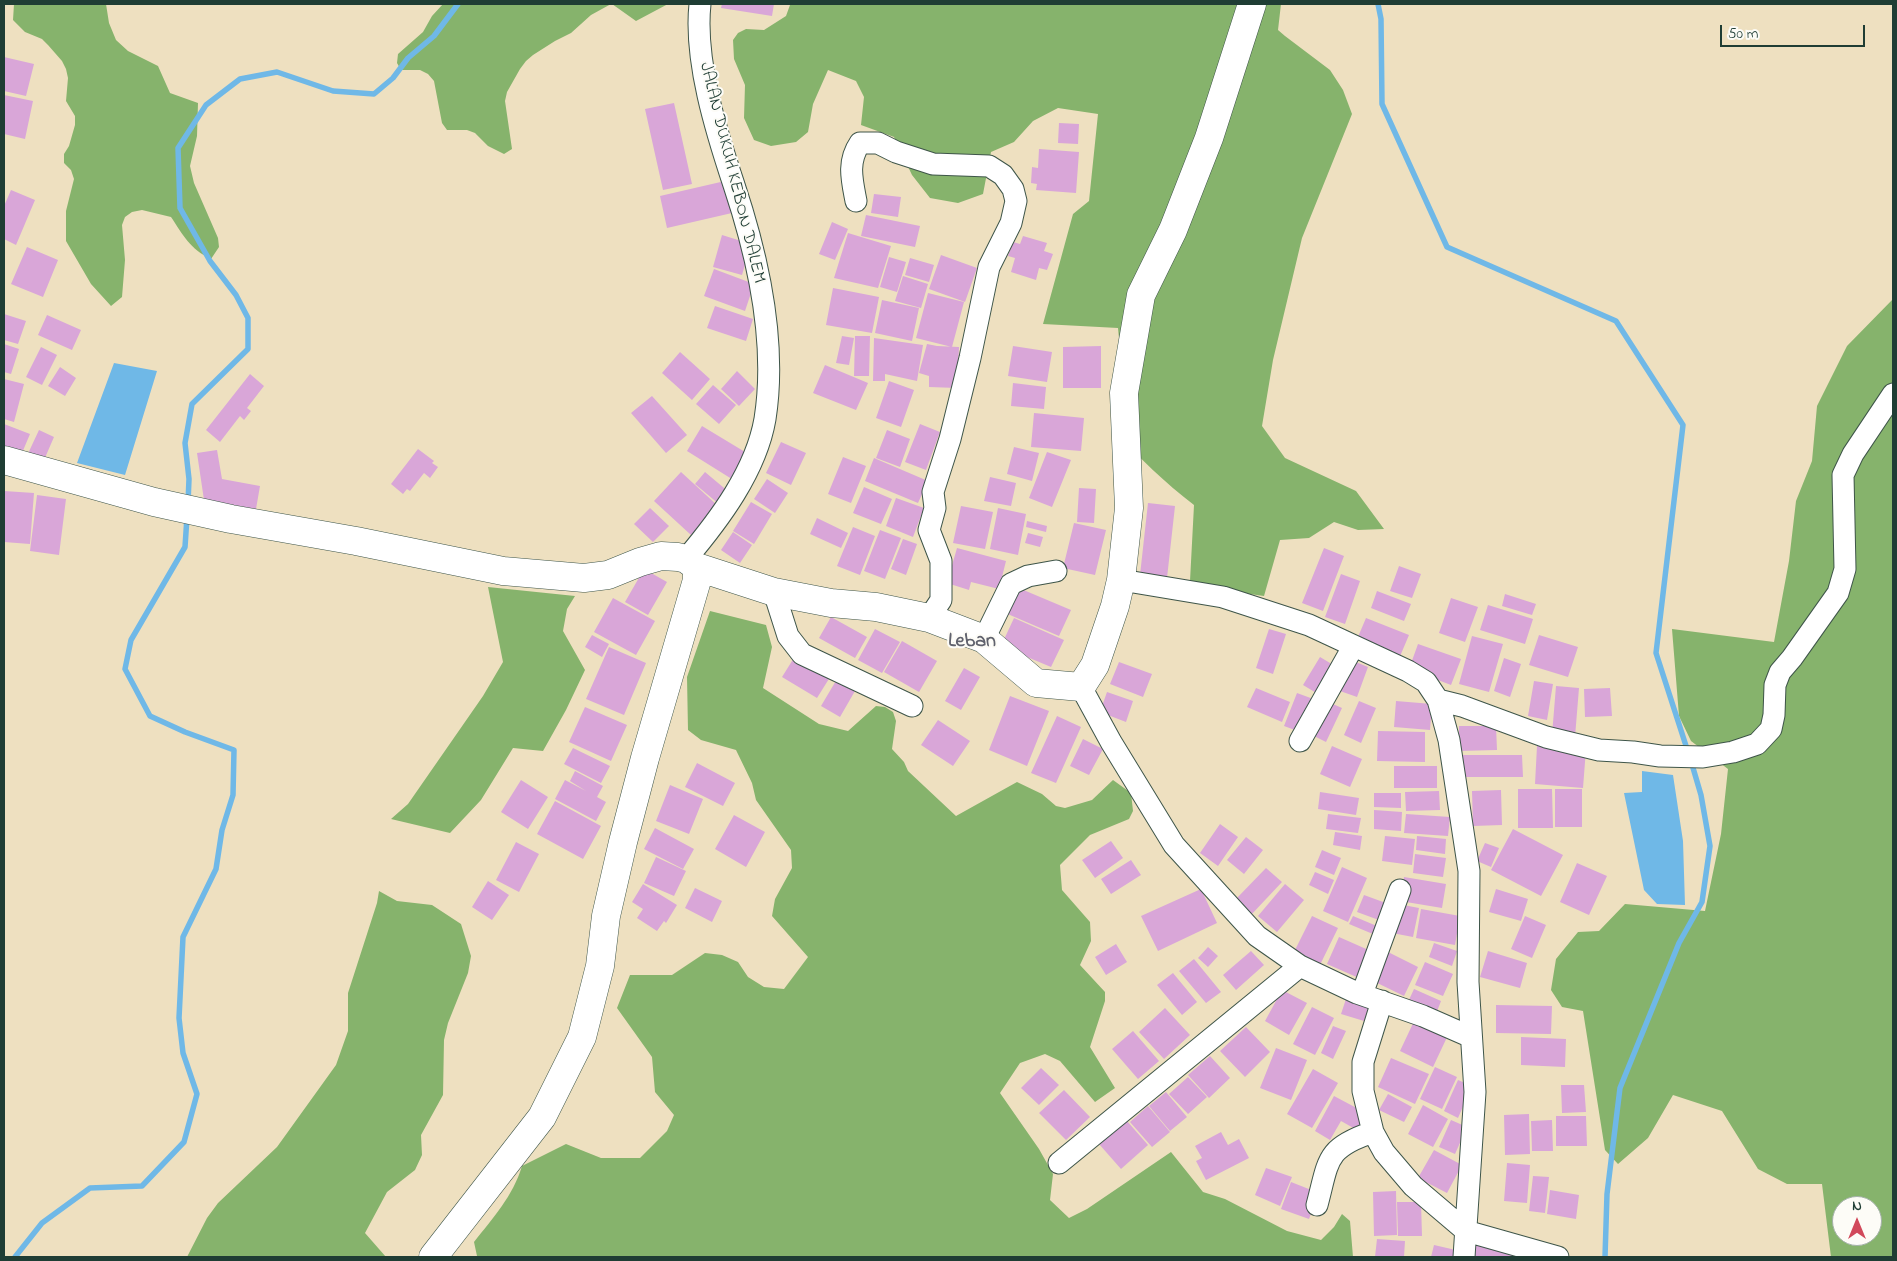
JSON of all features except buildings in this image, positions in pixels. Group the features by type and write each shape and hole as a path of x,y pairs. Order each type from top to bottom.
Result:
{"street":[{"name":"JALAN DUKUH KEBON DALEM","path":"692,563 741,482 754,454 765,420 769,362 763,305 752,244 723,151 700,53 700,4"},
{"path":"1081,687 1095,665 1115,606 1121,580 1129,508 1124,393 1141,295 1173,230 1209,138 1252,4"},
{"path":"856,201 850,168 854,152 860,143 878,143 896,152 932,164 989,166 1003,175 1013,189 1016,201 1011,223 989,267 970,358 950,439 934,492 935,508 929,530 940,561 941,600 929,618"},
{"path":"1438,700 1462,706 1546,737 1599,750 1660,756 1703,757 1733,752 1756,744 1771,729 1774,715 1775,685 1780,672 1838,593 1845,569 1843,475 1853,454 1893,394"},
{"path":"4,460 154,502 230,519 356,541 503,571 584,578 608,575 661,556 678,557 774,592 831,603 876,607 929,618 984,639 1036,683 1081,687"},
{"path":"433,1257 542,1117 582,1037 600,966 606,916 623,842 645,758 698,580 692,563"},
{"path":"984,639 1011,584 1028,576 1056,571"},
{"path":"1121,580 1223,596 1309,625 1408,671 1426,682 1438,700 1449,740 1469,871 1468,982 1475,1092 1464,1257"},
{"path":"774,592 788,636 802,654 912,706"},
{"path":"1300,742 1353,647"},
{"path":"1081,687 1111,742 1174,845 1257,936 1300,966 1372,998 1424,1016 1470,1037"},
{"path":"1400,890 1372,998 1363,1062 1363,1091 1373,1132 1384,1152 1413,1186 1466,1231 1558,1257"},
{"path":"1059,1163 1300,966"},
{"path":"1316,1205 1328,1163 1334,1152 1353,1138 1373,1132"}],"green space":[{"path":"14,4 106,4 109,23 116,40 128,51 158,66 170,93 198,103 197,136 190,166 194,183 218,238 219,247 211,259 192,246 171,217 142,210 132,212 125,217 122,225 125,260 122,297 111,306 91,284 66,241 66,211 74,179 71,170 64,163 64,154 69,146 75,125 75,116 66,101 68,78 66,69 62,61 42,39 25,32 13,20"},
{"path":"443,4 611,4 591,15 571,33 533,55 520,69 507,92 505,101 512,149 504,154 488,146 475,133 467,130 447,130 442,123 434,81 428,74 420,70 401,70 397,63 398,54 423,32 432,16"},
{"path":"612,4 668,4 636,21"},
{"path":"1281,4 1278,30 1330,70 1343,90 1352,114 1302,238 1273,360 1262,426 1285,458 1356,491 1384,529 1358,530 1334,522 1309,538 1280,540 1264,596 1221,590 1190,581 1194,505 1153,470 1114,431 1122,369 1118,328 1043,324 1073,214 1089,201 1098,114 1058,108 1033,121 1014,142 991,152 983,194 958,203 930,198 912,175 894,137 861,125 864,97 856,81 828,70 813,104 808,132 796,142 771,146 754,140 744,118 745,85 734,59 733,40 738,33 746,29 764,30 786,16 790,5"},
{"path":"1893,299 1893,1257 1831,1257 1822,1184 1787,1184 1758,1169 1722,1111 1673,1095 1648,1138 1618,1164 1605,1150 1583,1011 1562,1007 1551,990 1556,959 1578,932 1599,931 1625,904 1705,911 1721,834 1728,769 1691,741 1679,716 1672,629 1774,642 1789,561 1796,501 1812,461 1817,406 1847,346"},
{"path":"488,587 575,596 567,609 563,631 585,670 566,710 543,751 513,748 481,800 450,833 391,819 408,804 483,696 503,662"},
{"path":"710,611 766,625 772,647 763,688 819,724 848,731 876,706 885,707 893,712 896,721 892,749 904,762 908,771 956,816 1017,782 1042,794 1056,806 1065,808 1092,800 1113,780 1131,793 1133,811 1129,819 1090,835 1060,865 1062,890 1090,922 1091,941 1080,965 1105,992 1105,1001 1090,1047 1115,1088 1095,1102 1060,1061 1045,1054 1020,1063 1000,1093 1039,1149 1053,1174 1050,1200 1069,1218 1087,1209 1171,1152 1203,1192 1225,1199 1287,1231 1321,1240 1334,1227 1342,1214 1350,1221 1353,1257 477,1256 474,1242 508,1197 522,1166 566,1144 601,1158 640,1158 667,1131 674,1115 655,1092 652,1057 617,1008 630,975 672,975 705,953 722,955 738,962 748,977 764,987 784,989 808,957 772,916 775,899 792,868 791,850 756,800 752,783 736,750 701,740 688,730 687,677"},
{"path":"379,891 397,901 432,905 461,924 471,956 468,973 448,1023 444,1040 443,1095 421,1135 422,1155 415,1170 387,1192 365,1233 386,1257 187,1257 207,1218 218,1203 277,1147 336,1065 348,1031 348,993 377,903"}],"water":[{"path":"114,363 157,371 125,475 77,463"},
{"path":"1642,771 1673,775 1683,841 1685,905 1657,904 1644,890 1624,793 1642,792"}],"waterway":[{"path":"188,503 189,479 185,443 192,404 248,349 248,318 236,295 210,261 180,208 178,148 206,105 240,79 277,72 333,91 374,94 393,78 408,58 434,36 458,4"},
{"path":"1378,4 1381,19 1382,104 1447,247 1616,321 1683,425 1656,653 1688,752"},
{"path":"15,1257 42,1223 90,1188 142,1186 184,1142 197,1094 183,1053 179,1018 183,937 216,869 222,830 233,795 234,750 185,732 150,716 125,669 131,640 185,547 187,517"},
{"path":"1605,1257 1607,1194 1620,1088 1679,943 1702,902 1710,846 1701,795 1691,761"}],"district":[{"name":"Leban","path":"972,643"}]}
